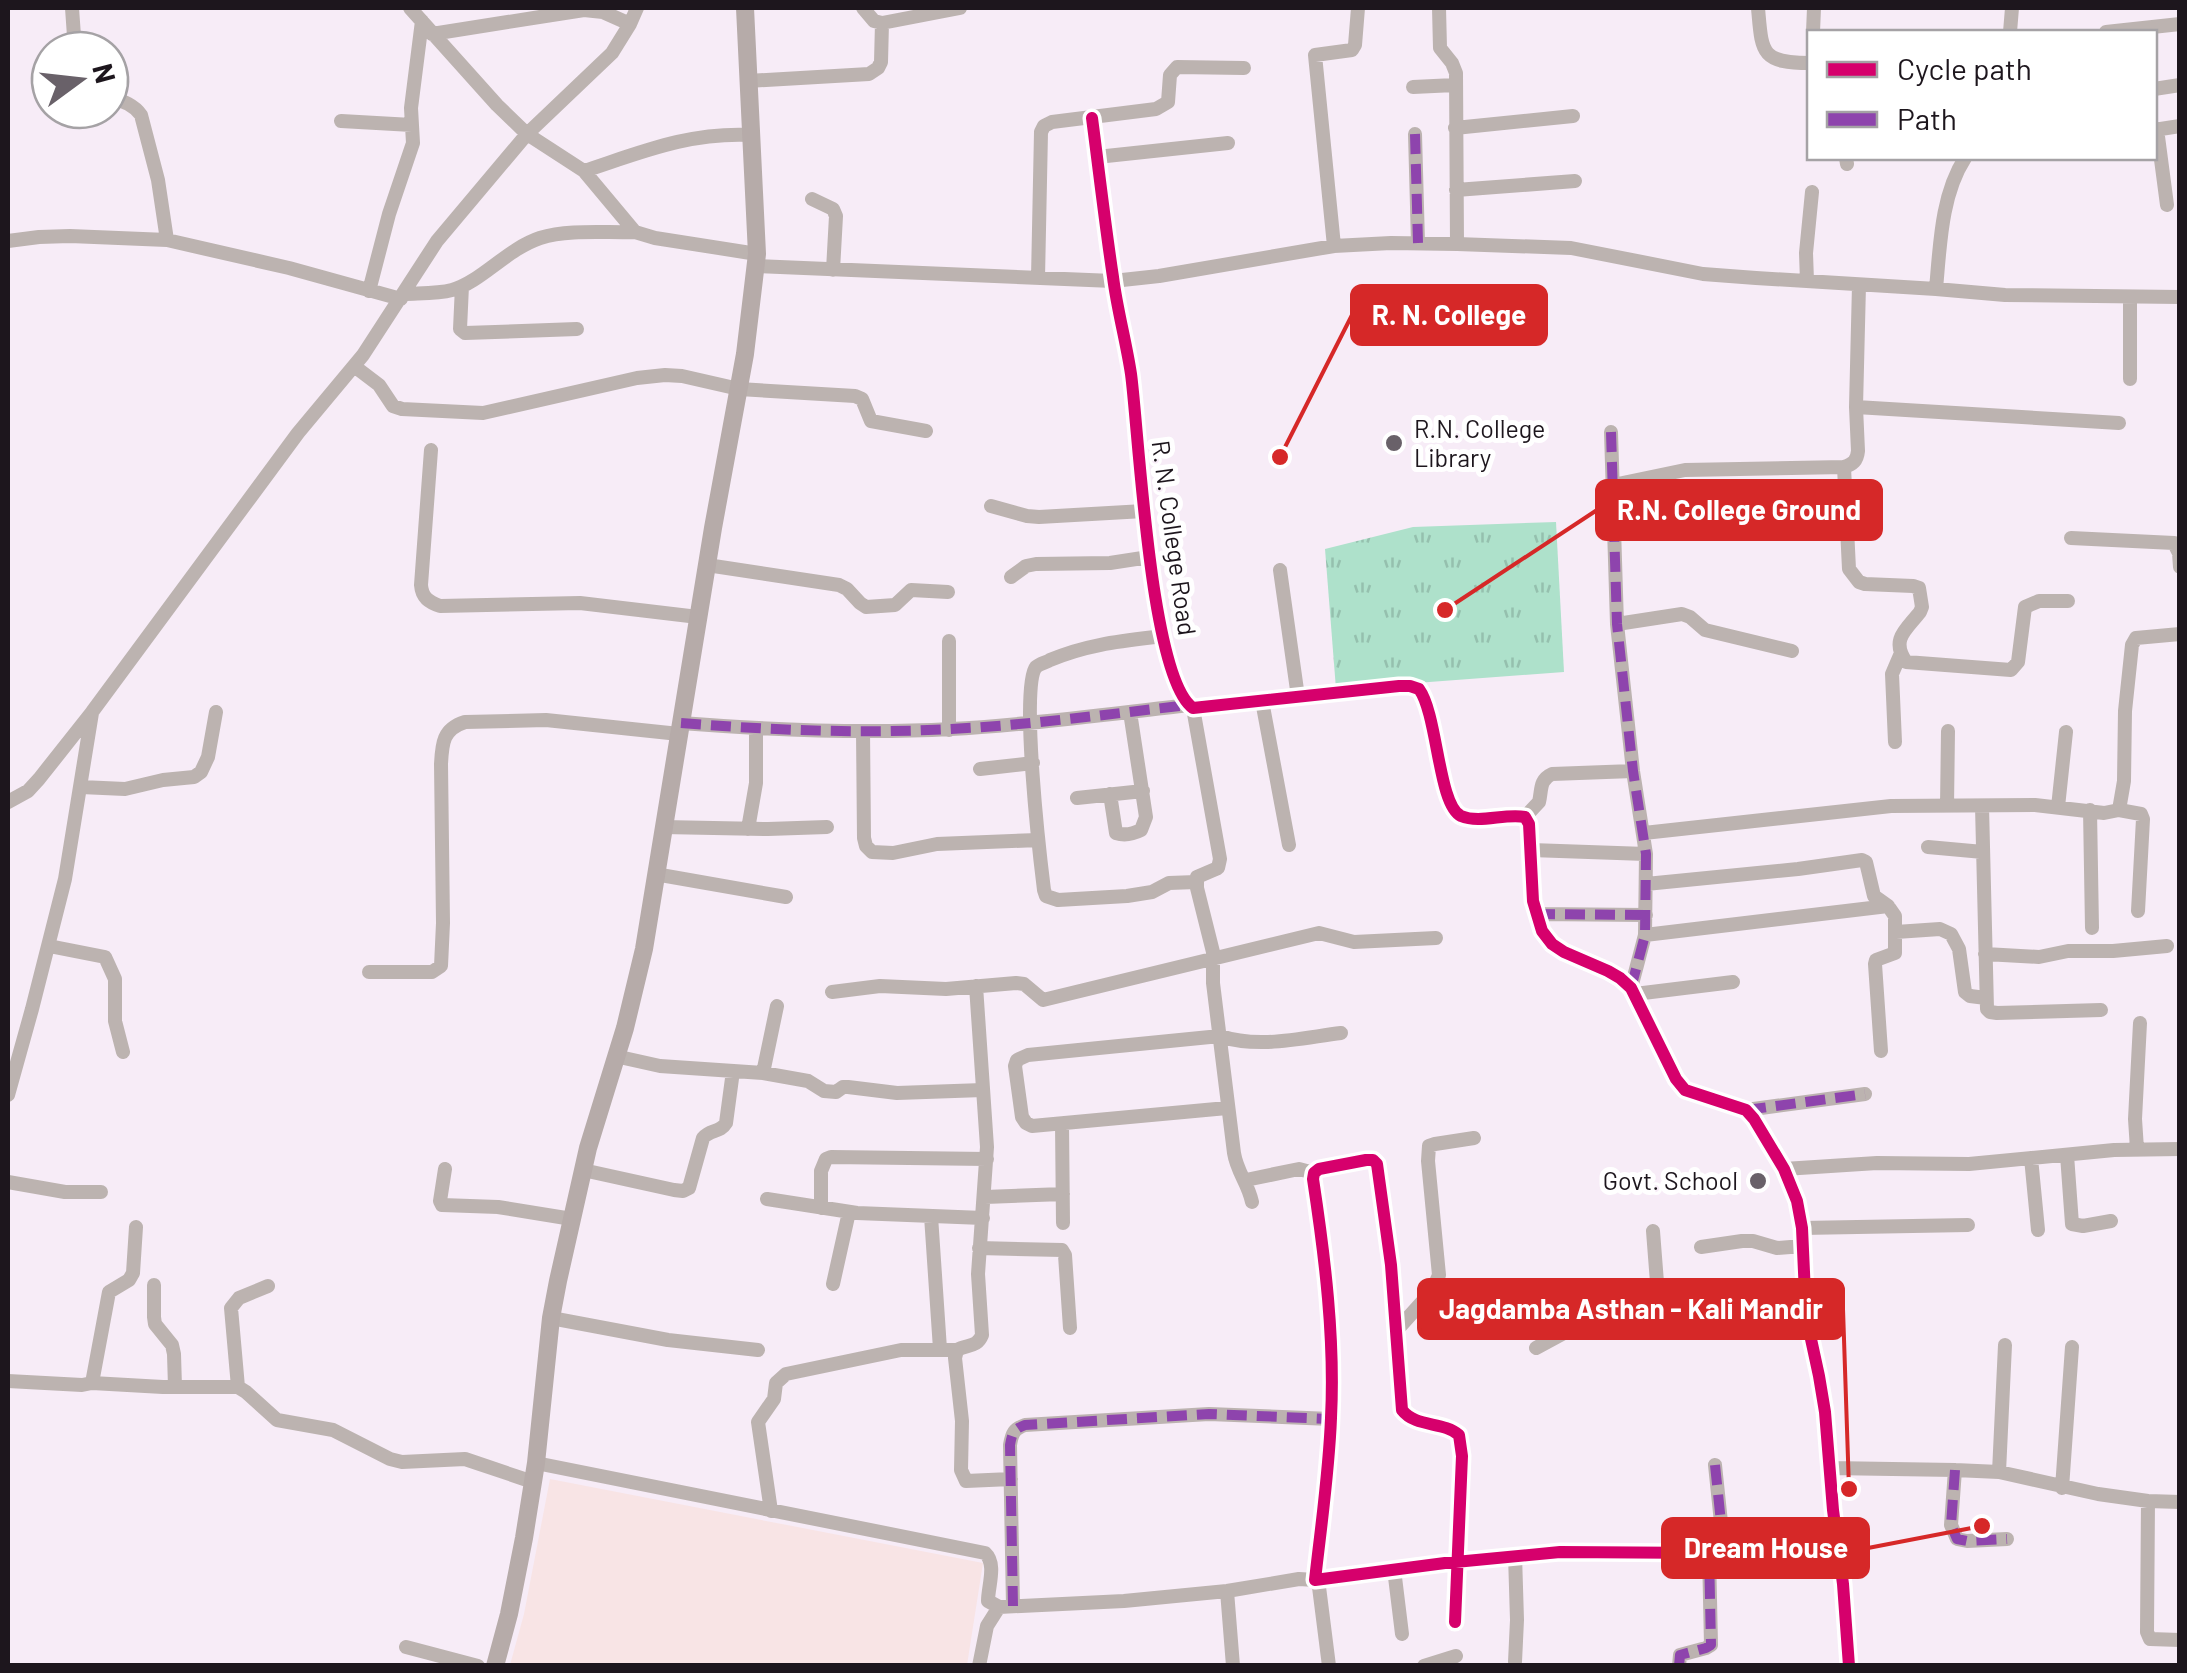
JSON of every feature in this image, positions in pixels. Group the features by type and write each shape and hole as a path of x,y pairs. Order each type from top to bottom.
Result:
{"main road":[{"path":"495,1666 509,1614 535,1472 551,1318 583,1170 644,949 739,389 757,260 745,8"}],"street":[{"path":"410,8 497,106 527,134 584,171 635,232"},
{"path":"8,802 28,791 92,712 298,433 354,366 437,241 527,134 601,66 637,8"},
{"path":"863,8 874,22 882,23 960,8"},
{"path":"1334,246 1315,56 1352,50 1358,8"},
{"path":"1439,8 1440,48 1455,68 1457,244"},
{"path":"1758,8 1762,43 1769,56 1776,61 1807,63"},
{"path":"427,28 584,10 603,12 630,24"},
{"path":"748,80 869,74 881,62 882,23"},
{"path":"2124,30 2180,24"},
{"path":"370,290 389,214 411,150 411,108 427,28"},
{"path":"1038,278 1044,126 1156,110 1168,102 1170,75 1178,67 1244,68"},
{"path":"1414,87 1455,84"},
{"path":"130,105 140,115 158,180 167,240"},
{"path":"1455,128 1572,116"},
{"name":"R. N. College Road","path":"1092,118 1113,281 1131,378 1149,557 1163,636 1178,688 1191,706 1220,858 1218,868 1200,875 1196,882"},
{"path":"341,121 412,125"},
{"path":"1416,134 1418,243"},
{"path":"584,171 693,137 751,135"},
{"path":"2157,136 2167,205"},
{"path":"1097,156 1228,143"},
{"path":"1936,289 1946,206 1964,160"},
{"path":"1456,190 1575,181"},
{"path":"1807,282 1812,192"},
{"path":"812,199 833,209 836,216 833,270"},
{"path":"8,242 70,236 167,240 402,297 462,286 514,250 542,238 635,232 757,260 833,270 1113,281 1334,246 1418,243 1571,248 1703,274 1807,282 2006,296 2180,297"},
{"path":"1612,485 1685,470 1853,464 1857,458 1859,285"},
{"path":"462,286 459,322 465,333 577,329"},
{"path":"2130,297 2130,379"},
{"path":"354,366 379,386 393,406 414,410 483,413 651,375 682,376 739,389 855,396 862,399 871,421 926,431"},
{"path":"1856,406 2118,423"},
{"path":"1611,432 1618,624 1646,854 1645,935 1633,991"},
{"path":"431,450 422,586 424,598 430,603 580,603 698,617"},
{"path":"1844,467 1848,560 1853,576 1866,584 1913,586 1921,592 1922,608 1903,631 1901,653 1894,668 1896,742"},
{"path":"991,506 1027,516 1144,511"},
{"path":"2071,538 2174,543 2180,566"},
{"path":"1011,578 1026,566 1036,564 1110,563 1149,557"},
{"path":"707,565 839,585 866,607 895,605 912,590 948,592"},
{"path":"1280,570 1298,698"},
{"path":"1901,653 1906,662 2011,670 2018,662 2025,607 2039,601 2068,601"},
{"path":"1618,624 1682,614 1706,630 1792,651"},
{"path":"2119,810 2132,645 2136,638 2144,636 2180,634"},
{"path":"1163,636 1092,644 1036,667 1031,682 1030,724 1044,890 1052,900 1126,896 1152,892 1169,884 1196,882 1214,960 1213,982 1236,1165 1246,1180 1252,1202"},
{"path":"948,730 950,641"},
{"path":"370,972 432,972 442,966 440,764 443,739 454,726 466,722 546,720 680,729 948,730 1410,686 1426,698 1446,788 1456,814 1466,818 1525,817"},
{"path":"1262,701 1290,845"},
{"path":"8,1095 64,880 92,712"},
{"path":"81,787 125,789 194,777 208,757 216,712"},
{"path":"1110,794 1116,832 1134,834 1141,830 1145,824 1142,791 1130,712"},
{"path":"748,829 756,783 756,729"},
{"path":"863,731 864,838 872,852 893,853 937,844 1038,840"},
{"path":"1947,806 1948,731"},
{"path":"2058,807 2066,732"},
{"path":"980,769 1033,763"},
{"path":"1525,817 1539,802 1541,784 1552,774 1633,770"},
{"path":"1078,798 1142,791"},
{"path":"1982,806 1988,1009 2100,1010"},
{"path":"1644,832 1874,807 2136,811 2144,820 2138,911"},
{"path":"2090,810 2092,928"},
{"path":"1525,817 1536,914 1542,931 1564,952 1620,978 1633,991 1668,1066 1685,1090 1746,1110 1865,1094"},
{"path":"663,827 828,827"},
{"path":"1928,846 1983,852"},
{"path":"1531,850 1646,854"},
{"path":"1646,884 1866,862 1874,896 1895,916 1896,954 1876,960 1875,964 1881,1051"},
{"path":"654,874 786,896"},
{"path":"1645,935 1888,906"},
{"path":"1536,914 1646,915"},
{"path":"1896,932 1940,929 1951,934 1959,948 1965,992 1986,998"},
{"path":"832,992 880,986 917,989 1024,984 1043,1000 1318,934 1345,942 1436,938"},
{"path":"49,946 104,956 115,979 115,1021 123,1052"},
{"path":"1985,954 2039,958 2068,951 2168,946"},
{"path":"1633,991 1733,982"},
{"path":"771,1511 758,1422 770,1406 779,1379 797,1370 890,1352 957,1350 980,1342 979,1248 987,1159 976,986"},
{"path":"763,1073 777,1006"},
{"path":"2137,1148 2140,1022"},
{"path":"1227,1108 1039,1127 1026,1122 1015,1066 1022,1057 1220,1036 1255,1044 1342,1033"},
{"path":"615,1056 660,1066 763,1073 808,1082 824,1091 848,1087 898,1093 983,1090"},
{"path":"583,1170 674,1190 689,1188 706,1134 726,1123 733,1071"},
{"path":"1746,1110 1784,1169 1802,1228 1806,1316 1820,1376 1844,1584 1849,1666"},
{"path":"1062,1124 1063,1222"},
{"path":"1396,1331 1432,1291 1440,1275 1429,1146 1474,1138"},
{"path":"1784,1169 1877,1163 1969,1164 2137,1148 2180,1148"},
{"path":"2067,1155 2072,1224 2111,1221"},
{"path":"821,1208 821,1170 831,1157 987,1159"},
{"path":"2030,1158 2038,1230"},
{"path":"1246,1180 1299,1170 1314,1173 1366,1160 1376,1164 1390,1266 1402,1410 1408,1418 1452,1430 1462,1446 1455,1622"},
{"path":"445,1170 442,1205 488,1206 572,1218"},
{"path":"1314,1173 1326,1296 1331,1419 1315,1580 1329,1666"},
{"path":"8,1182 52,1191 100,1192"},
{"path":"985,1196 1063,1194"},
{"path":"767,1199 849,1212 983,1218"},
{"path":"833,1284 849,1212"},
{"path":"931,1216 940,1350"},
{"path":"1802,1228 1968,1225"},
{"path":"92,1383 108,1292 130,1280 133,1272 136,1227"},
{"path":"1653,1231 1660,1321"},
{"path":"1701,1247 1742,1242 1777,1248 1803,1246"},
{"path":"979,1248 1062,1250 1070,1328"},
{"path":"154,1286 155,1324 172,1345 175,1387"},
{"path":"238,1387 231,1308 239,1298 268,1286"},
{"path":"1536,1348 1590,1323 1806,1316"},
{"path":"551,1318 668,1340 758,1350"},
{"path":"1998,1472 2005,1345"},
{"path":"2062,1488 2072,1347"},
{"path":"957,1350 962,1476 972,1482 1011,1479"},
{"path":"8,1382 238,1387 277,1420 333,1430 390,1459 465,1459 771,1511 985,1553 991,1564 988,1601 1006,1606 1092,1604 1227,1591 1515,1555 1716,1552 1836,1531"},
{"path":"979,1666 987,1626 1006,1606 1012,1434 1016,1428 1209,1414 1331,1419"},
{"path":"1680,1666 1680,1654 1711,1644 1715,1465"},
{"path":"1830,1468 1998,1472 2062,1488 2180,1502"},
{"path":"1955,1470 1951,1526 1957,1539 2008,1539"},
{"path":"2148,1501 2148,1632 2150,1639 2180,1640"},
{"path":"1515,1555 1515,1662"},
{"path":"1394,1569 1402,1634"},
{"path":"1227,1591 1233,1666"},
{"path":"406,1647 478,1666"},
{"path":"1424,1666 1456,1656"}],"shaded area":[{"path":"550,1479 983,1563 967,1665 510,1665"}],"green space":[{"path":"1556,522 1564,672 1336,689 1325,549 1413,527"}],"marked path":[{"path":"1415,134 1418,243"},
{"path":"1611,432 1617,624 1646,854 1645,935 1631,988"},
{"path":"681,723 748,728 917,730 1010,725 1189,705"},
{"path":"1535,914 1646,915"},
{"path":"1746,1110 1865,1094"},
{"path":"1623,1323 1806,1316"},
{"path":"1013,1606 1010,1445 1018,1428 1209,1414 1331,1419"},
{"path":"1715,1465 1724,1551"},
{"path":"1955,1470 1951,1525 1957,1539 2007,1539"},
{"path":"1679,1666 1680,1655 1711,1645 1709,1553"}],"cycle path":[{"path":"1092,118 1115,289 1131,374 1157,605 1178,687 1193,708 1399,686 1419,689 1453,808 1468,818 1517,816 1525,817 1529,824 1533,901 1542,931 1552,944 1608,971 1631,988 1685,1090 1746,1110 1754,1119 1784,1169 1797,1201 1802,1228 1806,1316 1825,1412 1849,1666"},
{"path":"1455,1622 1462,1456 1459,1435 1415,1420 1402,1410 1391,1265 1377,1164 1366,1160 1319,1169 1313,1179 1328,1298 1332,1388 1315,1580 1445,1563 1560,1552 1709,1553 1836,1531"}],"place":[{"name":"R.N. College Library","path":"1394,443"},
{"name":"R. N. College","path":"1280,457"},
{"name":"R.N. College Ground","path":"1445,610"},
{"name":"Govt. School","path":"1758,1181"},
{"name":"Jagdamba Asthan - Kali Mandir","path":"1849,1489"},
{"name":"Dream House","path":"1982,1526"}]}
